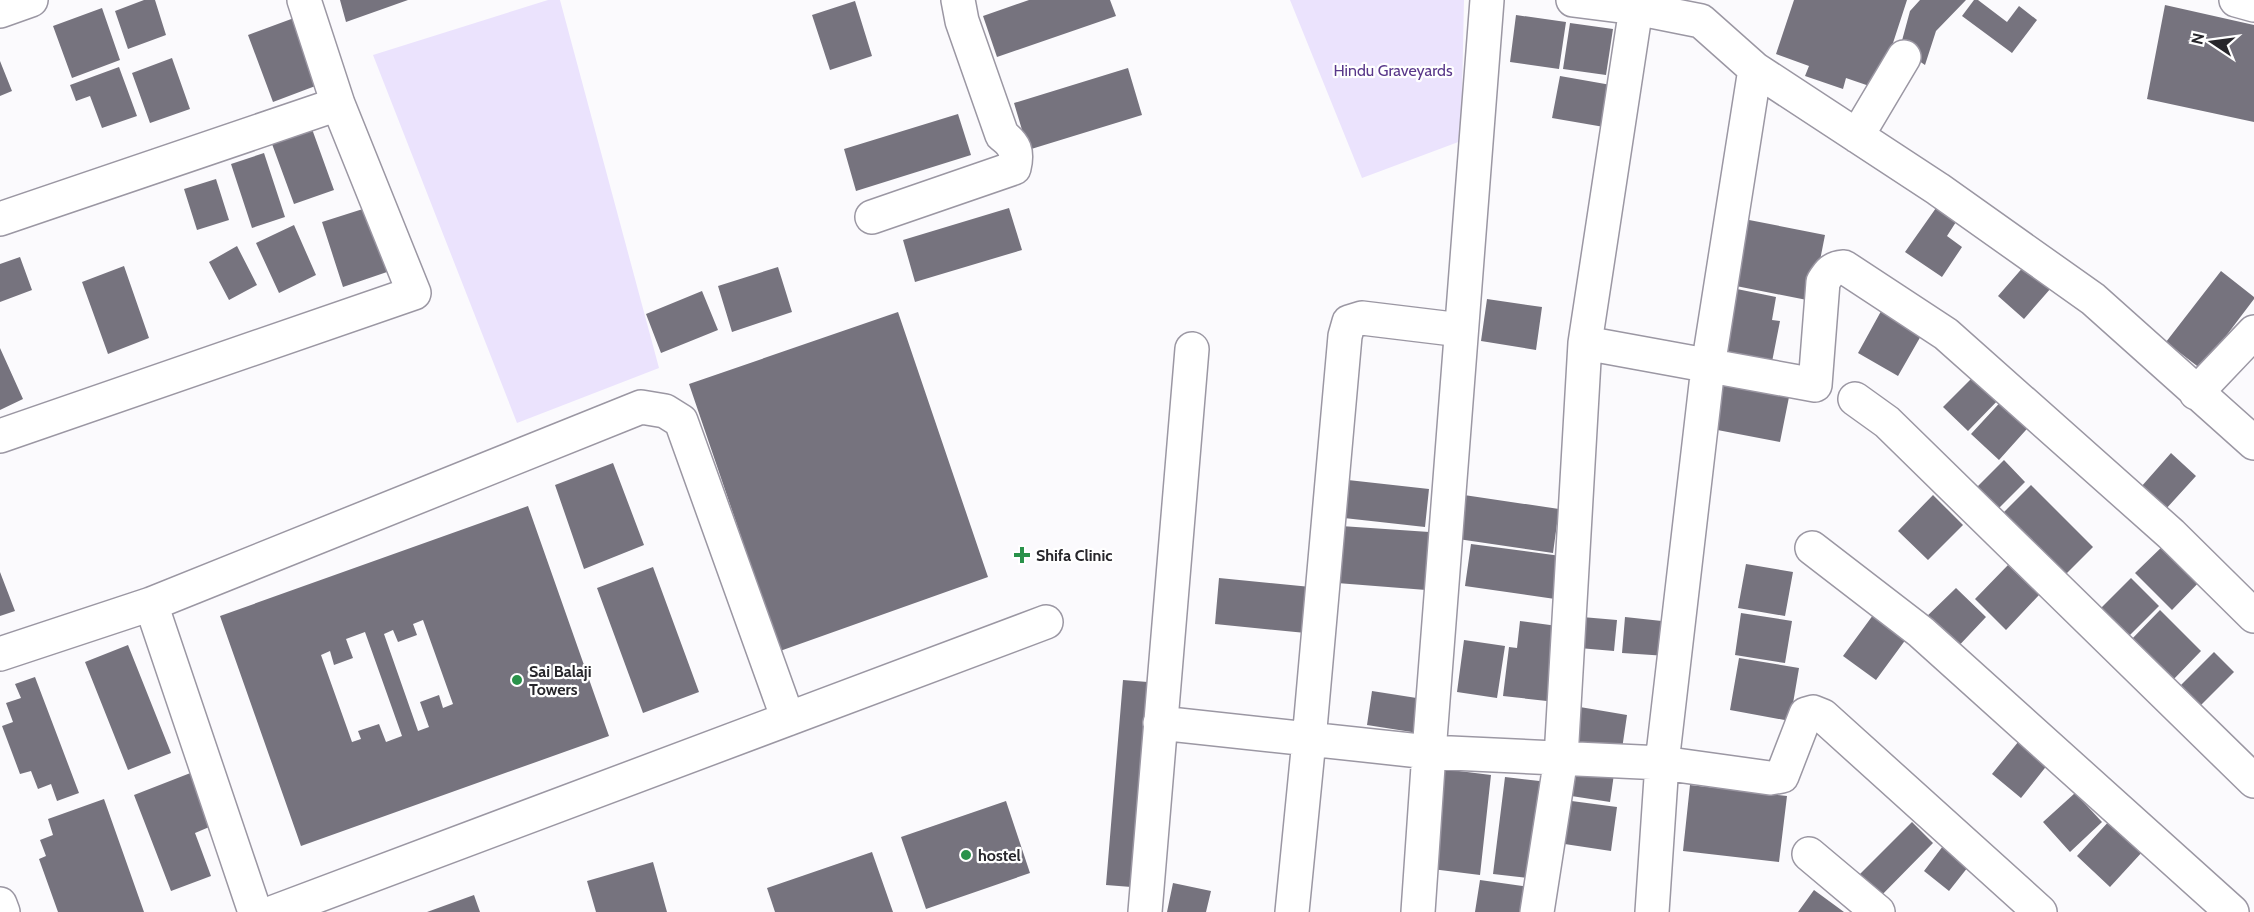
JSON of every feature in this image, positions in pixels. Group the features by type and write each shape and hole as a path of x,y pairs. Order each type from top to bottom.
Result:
{"street":[{"path":"0,11 31,0"},
{"path":"0,436 414,293 338,104 304,0"},
{"path":"872,216 1014,168 1017,156 1013,144 1002,135 962,21 958,0"},
{"path":"1418,912 1487,0"},
{"path":"1574,0 1636,8 1702,11 1755,69 1938,189 2093,299 2254,443"},
{"path":"2236,0 2254,4"},
{"path":"1537,912 1560,758 1584,343 1636,8"},
{"path":"1857,136 1904,57"},
{"path":"1652,912 1662,762 1708,367 1755,69"},
{"path":"0,219 338,104"},
{"path":"1584,343 1815,385 1823,282 1829,272 1836,267 1844,267 1946,334 2171,534 2254,616"},
{"path":"1292,912 1310,740 1345,336 1349,322 1362,318 1461,330"},
{"path":"2196,393 2254,332"},
{"path":"1145,912 1192,349"},
{"path":"1855,399 1887,422 2254,781"},
{"path":"0,654 151,604 641,407 665,411 681,421 788,719"},
{"path":"1812,548 1921,632 2232,912"},
{"path":"151,604 255,912"},
{"path":"274,912 1046,622"},
{"path":"1160,723 1429,752 1662,762 1770,778 1782,776 1806,714 1813,712 1823,716 2040,912"},
{"path":"1809,854 1878,912"},
{"path":"0,904 3,912"}],"green space":[{"path":"548,0 560,0 659,368 517,423 373,55"},
{"name":"Hindu Graveyards","path":"1290,0 1464,0 1461,141 1362,178"}],"building":[{"path":"144,0 155,0 166,35 128,49 115,11"},
{"path":"340,0 408,0 346,22"},
{"path":"1029,0 1110,0 1116,16 997,57 983,16"},
{"path":"1794,0 1907,0 1878,89 1846,78 1843,89 1805,76 1809,66 1776,54"},
{"path":"1920,0 1966,0 1936,31 1925,65 1900,48 1910,11"},
{"path":"1974,0 1978,0 2007,22 2019,6 2037,20 2012,53 1962,16"},
{"path":"855,1 872,56 830,70 812,15"},
{"path":"2165,5 2254,25 2254,122 2147,99"},
{"path":"102,8 120,60 72,78 53,26"},
{"path":"1516,15 1566,22 1559,69 1510,62"},
{"path":"294,18 318,85 273,102 248,35"},
{"path":"1570,23 1613,29 1606,75 1563,69"},
{"path":"172,58 190,109 150,123 132,73"},
{"path":"0,61 12,91 0,96"},
{"path":"119,67 137,116 102,128 90,96 76,101 70,85"},
{"path":"1128,68 1142,115 1028,150 1014,103"},
{"path":"1560,76 1611,85 1604,127 1552,118"},
{"path":"958,114 971,155 856,191 844,149"},
{"path":"312,129 334,190 294,204 272,144"},
{"path":"264,153 285,217 252,228 231,164"},
{"path":"216,179 229,220 197,230 184,189"},
{"path":"366,208 387,272 343,287 322,222"},
{"path":"1009,208 1022,250 915,282 903,240"},
{"path":"1936,208 1956,222 1947,236 1962,247 1942,277 1905,252"},
{"path":"1744,219 1825,235 1812,301 1731,285"},
{"path":"294,225 316,275 279,293 256,243"},
{"path":"237,246 257,285 229,300 209,262"},
{"path":"20,257 32,290 0,302 0,264"},
{"path":"2025,265 2051,288 2024,319 1998,296"},
{"path":"124,266 149,338 108,354 82,282"},
{"path":"778,267 792,312 732,332 718,286"},
{"path":"2221,271 2254,299 2201,369 2166,342"},
{"path":"1732,288 1776,297 1772,320 1780,321 1771,367 1719,357"},
{"path":"702,291 718,330 661,353 646,314"},
{"path":"1487,299 1542,307 1536,350 1481,341"},
{"path":"1885,304 1926,327 1898,376 1858,353"},
{"path":"898,312 988,577 780,651 689,384"},
{"path":"0,348 23,399 0,410"},
{"path":"1980,370 2004,394 1968,431 1943,407"},
{"path":"1716,378 1790,392 1780,442 1707,428"},
{"path":"2006,396 2034,421 1999,460 1971,434"},
{"path":"2171,453 2196,476 2165,510 2141,487"},
{"path":"2004,460 2025,482 1990,517 1968,496"},
{"path":"613,463 644,545 584,569 555,485"},
{"path":"1348,480 1429,489 1425,527 1344,518"},
{"path":"2031,485 2093,547 2057,583 1995,521"},
{"path":"1464,495 1559,509 1553,553 1458,539"},
{"path":"1933,495 1963,525 1928,560 1898,531"},
{"name":"Sai Balaji Towers","path":"528,506 609,736 301,846 220,616","holes":["423,620 453,704 443,708 439,695 420,702 429,727 418,731 384,634 393,630 398,642 417,635 413,624","365,632 402,736 386,742 379,724 358,731 361,739 352,742 321,655 330,651 334,665 353,658 346,639"]},
{"path":"1341,526 1444,533 1439,591 1337,583"},
{"path":"2169,540 2205,576 2172,610 2135,573"},
{"path":"1471,544 1568,557 1562,600 1465,586"},
{"path":"1746,564 1793,572 1785,616 1738,608"},
{"path":"2008,565 2039,595 2006,630 1975,599"},
{"path":"653,567 699,692 643,713 597,588"},
{"path":"0,572 15,611 0,616"},
{"path":"1219,578 1321,588 1316,634 1215,624"},
{"path":"2131,578 2159,606 2125,640 2097,612"},
{"path":"1956,588 1986,617 1953,652 1922,621"},
{"path":"2160,610 2201,651 2171,682 2130,641"},
{"path":"1876,611 1909,635 1876,680 1843,656"},
{"path":"1741,613 1792,621 1785,663 1735,655"},
{"path":"1582,617 1617,620 1614,651 1579,648"},
{"path":"1625,617 1671,622 1667,656 1622,653"},
{"path":"1520,621 1565,627 1556,702 1503,696 1509,647 1517,648"},
{"path":"1464,640 1505,646 1497,698 1457,692"},
{"path":"128,645 171,753 128,770 85,662"},
{"path":"2214,652 2234,672 2201,705 2181,685"},
{"path":"1739,658 1799,668 1790,721 1730,710"},
{"path":"35,677 79,793 57,801 51,784 38,789 31,771 20,774 2,726 13,722 6,703 21,698 15,684"},
{"path":"1123,680 1160,683 1144,888 1106,885"},
{"path":"1372,691 1423,699 1418,733 1367,725"},
{"path":"1574,706 1627,715 1621,756 1568,747"},
{"path":"2023,736 2052,759 2021,798 1992,774"},
{"path":"1570,760 1615,767 1610,802 1565,795"},
{"path":"1443,769 1491,775 1480,875 1432,869"},
{"path":"193,772 214,825 195,833 211,876 171,891 134,795"},
{"path":"1505,777 1548,782 1537,879 1493,874"},
{"path":"1690,785 1787,796 1779,862 1683,851"},
{"path":"2075,793 2102,822 2070,852 2043,822"},
{"path":"104,799 144,912 58,912 39,859 46,856 40,840 53,835 48,819"},
{"path":"1564,800 1617,807 1611,851 1558,843"},
{"name":"hostel","path":"1006,801 1030,873 926,909 901,837"},
{"path":"2111,819 2144,850 2110,887 2077,856"},
{"path":"1912,822 1933,843 1872,905 1850,884"},
{"path":"1946,842 1972,862 1949,891 1924,871"},
{"path":"872,852 893,912 775,912 767,888"},
{"path":"653,862 667,912 596,912 587,881"},
{"path":"1480,880 1529,887 1525,912 1475,912"},
{"path":"1173,883 1211,891 1206,912 1167,912"},
{"path":"1814,890 1844,912 1798,912"},
{"path":"474,895 480,912 427,912"}],"place":[{"name":"Shifa Clinic","path":"1022,555"},
{"name":"Sai Balaji Towers","path":"517,680"},
{"name":"hostel","path":"966,855"}]}
